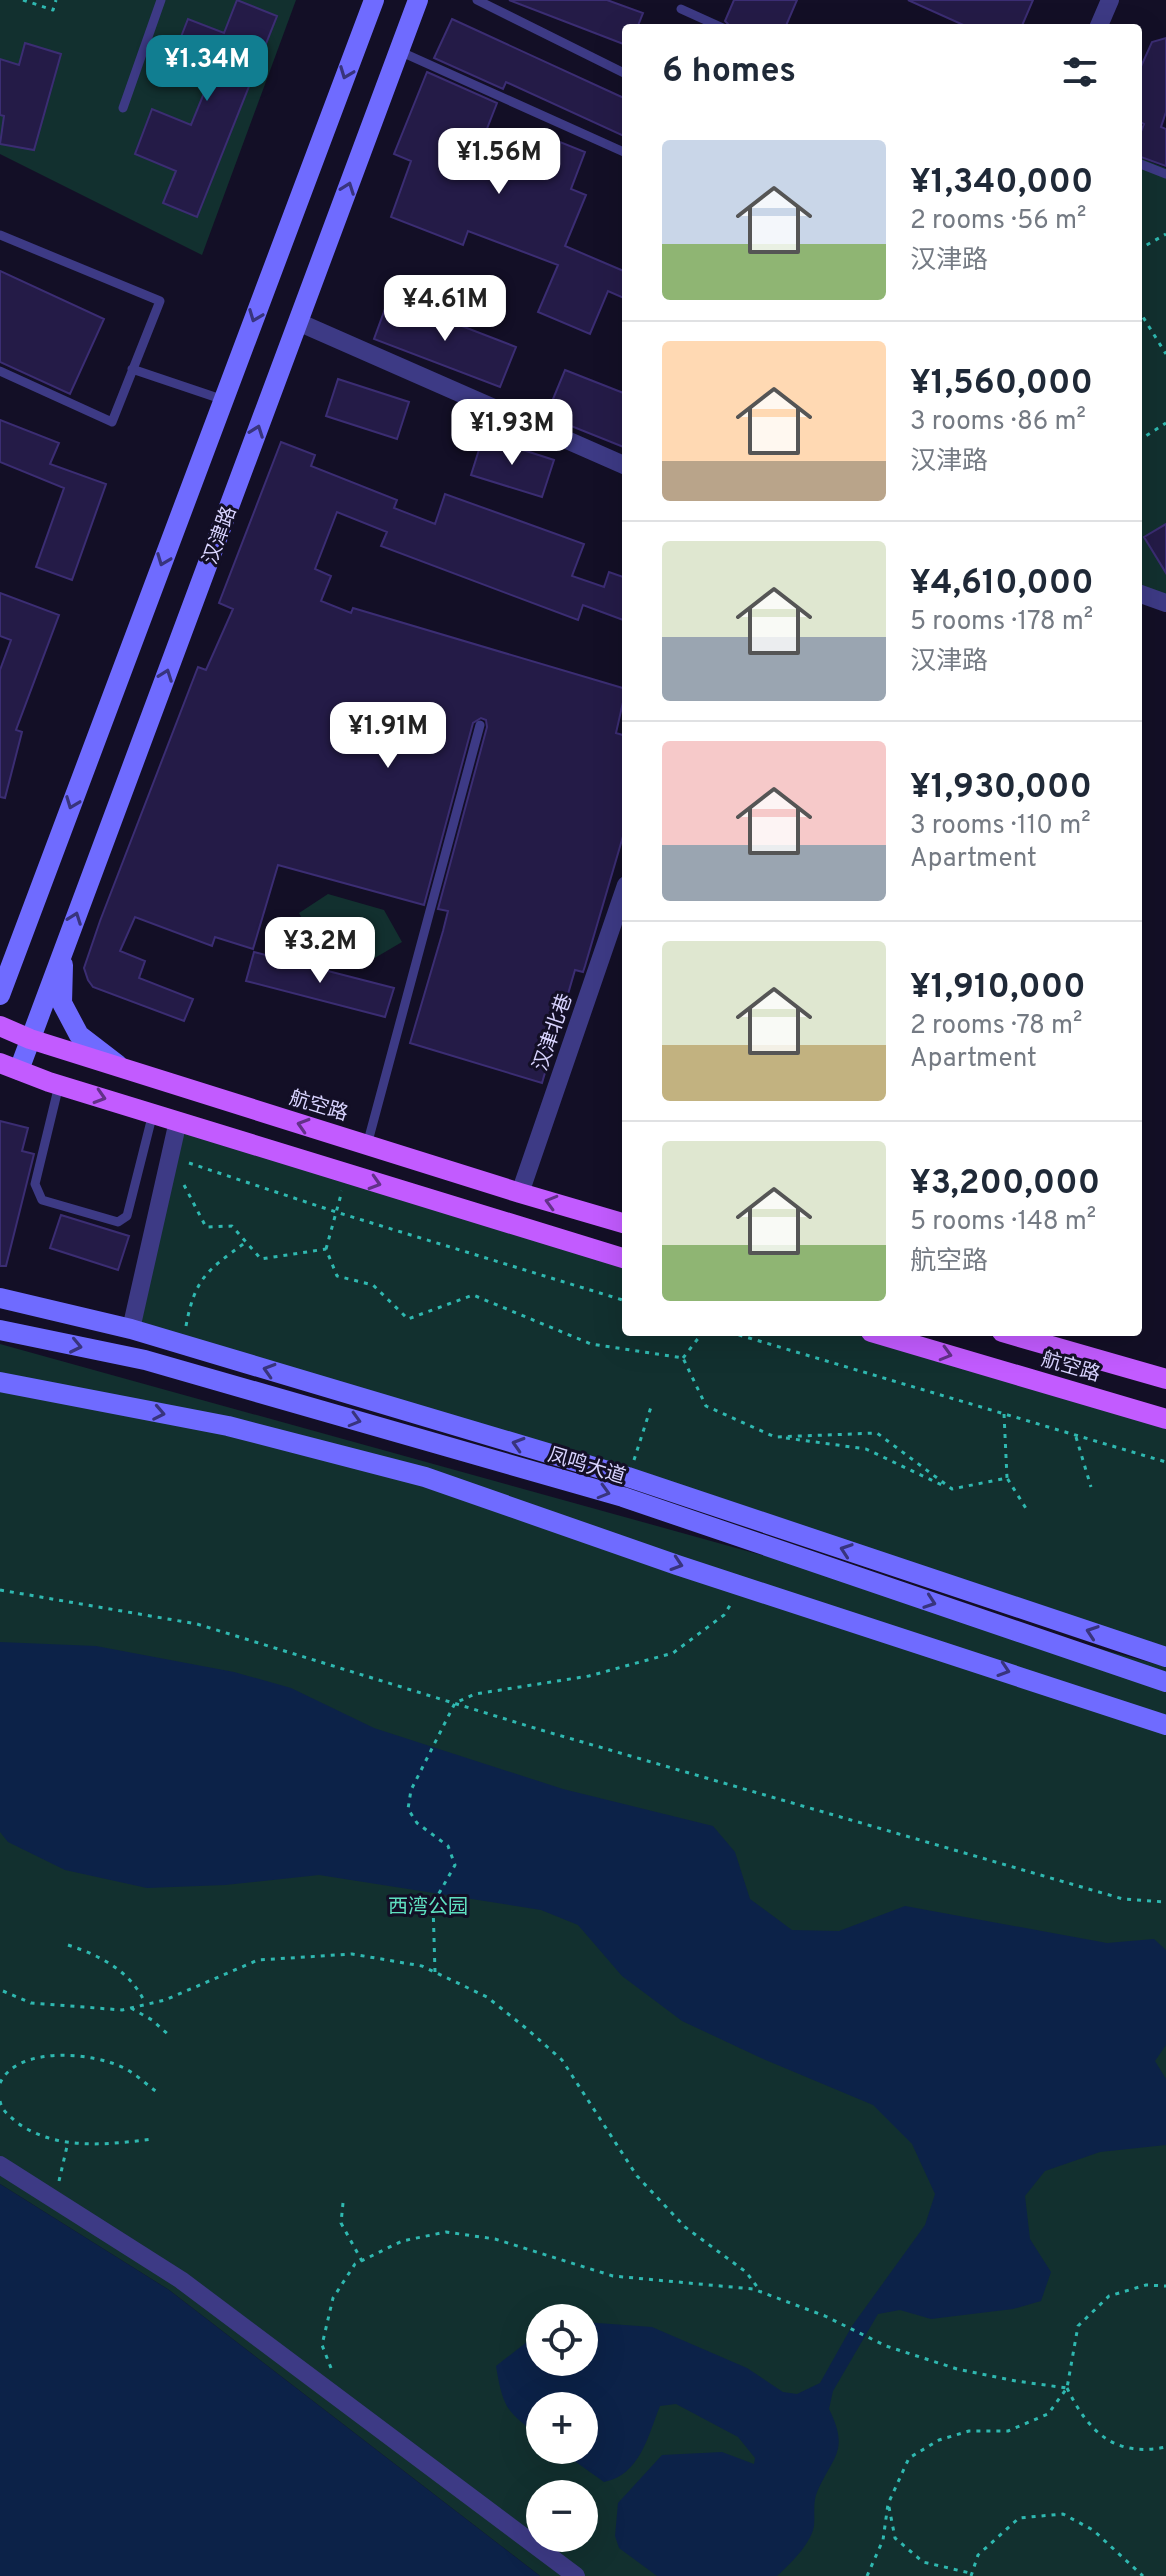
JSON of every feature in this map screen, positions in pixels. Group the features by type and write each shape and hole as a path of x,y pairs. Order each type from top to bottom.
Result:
{"main road":[{"name":"航空路","path":"0,1026 30,1039 121,1068 622,1223"},
{"path":"9,1066 59,1085 622,1258"},
{"name":"航空路","path":"885,1336 1166,1419"},
{"name":"航空路","path":"1016,1336 1166,1379"}],"street":[{"path":"0,995 374,0"},
{"name":"汉津路","path":"9,1066 30,1039 418,0"},
{"path":"1100,24 1110,0"},
{"path":"298,322 622,464"},
{"path":"1142,594 1166,603"},
{"name":"汉津北巷","path":"520,1193 622,897"},
{"path":"0,951 25,929"},
{"path":"63,952 62,1003 79,1035 121,1068"},
{"path":"131,1329 178,1121"},
{"name":"凤鸣大道","path":"0,1298 131,1329 628,1477 1166,1657"},
{"name":"凤鸣大道","path":"0,1330 145,1360 623,1497 1166,1682"},
{"path":"0,1382 228,1426 425,1477 742,1586 1166,1725"},
{"path":"0,2165 181,2280 576,2576"}],"lane":[{"path":"123,108 161,0"},
{"path":"477,0 622,72"},
{"path":"681,9 714,24"},
{"path":"399,51 622,151"},
{"path":"1142,165 1166,174"},
{"path":"0,235 160,301 112,422 0,371"},
{"path":"132,369 224,400"},
{"path":"367,1145 480,725"},
{"path":"59,1085 35,1184 42,1200 118,1222 127,1216 153,1113"}],"path":[{"path":"23,0 53,10 56,0"},
{"path":"1142,248 1166,234"},
{"path":"1142,315 1166,354"},
{"path":"1142,438 1166,423"},
{"path":"170,1157 336,1212 622,1300"},
{"path":"346,1174 326,1249 337,1276 373,1285 408,1319 473,1295 591,1344 683,1358"},
{"path":"184,1185 206,1227 232,1226 261,1259 326,1249"},
{"path":"183,1344 191,1296 211,1268 246,1242"},
{"path":"683,1358 700,1336"},
{"path":"742,1336 1166,1462"},
{"path":"683,1358 706,1406 775,1437 866,1449 952,1489 1007,1478"},
{"path":"628,1477 651,1407"},
{"path":"1004,1414 1007,1478 1027,1510"},
{"path":"775,1437 877,1433 952,1489"},
{"path":"1076,1435 1091,1487"},
{"path":"435,1972 433,1904 455,1865 448,1846 417,1823 408,1809 411,1790 455,1703 475,1694 589,1676 673,1653 724,1615 742,1586"},
{"path":"0,1590 197,1624 1123,1899 1166,1902"},
{"path":"68,1945 96,1954 120,1971 139,1987 146,2004"},
{"path":"3,1991 31,2003 122,2010 165,2000 258,1960 352,1954 422,1966 487,1997 562,2060 637,2176 685,2227 746,2272 761,2292"},
{"path":"131,2008 152,2020 171,2037"},
{"path":"0,2083 5,2073 26,2061 56,2055 96,2058 126,2069 157,2092"},
{"path":"0,2101 2,2110 25,2128 57,2141 111,2144 152,2139"},
{"path":"54,2199 68,2142"},
{"path":"343,2203 341,2223 362,2261"},
{"path":"343,2402 322,2345 333,2298 355,2264 402,2241 446,2232 495,2239 613,2276 753,2289 878,2342 957,2369 1067,2388"},
{"path":"867,2576 883,2540 888,2504 909,2458 939,2440 969,2431 1008,2431 1048,2414 1067,2388 1078,2326 1109,2296 1146,2285 1166,2286"},
{"path":"1067,2388 1079,2412 1100,2437 1138,2450 1166,2447"},
{"path":"888,2504 895,2538 923,2562 972,2575 978,2555 1019,2518 1063,2514 1093,2530 1143,2576"}],"green space":[{"path":"0,0 296,0 202,255 0,154"},
{"path":"1142,159 1166,168 1166,599 1142,590"},
{"path":"328,894 384,910 402,942 368,962 317,946 299,913"},
{"path":"178,1121 622,1255 622,1336 893,1336 1166,1418 1166,1657 131,1329"},
{"name":"西湾公园","path":"0,1344 1166,1667 1166,2576 540,2576 169,2290 0,2184"}],"water":[{"path":"0,1642 96,1646 234,1672 291,1688 374,1728 563,1789 713,1826 735,1852 750,1899 792,1930 839,1931 905,1906 1107,1943 1154,1939 1166,1950 1166,2045 1155,2061 1166,2079 1166,2145 1100,2152 1045,2171 1025,2196 1030,2239 1051,2272 1041,2301 1013,2309 931,2319 900,2310 878,2314 833,2391 829,2409 839,2446 816,2495 812,2533 799,2553 777,2576 657,2576 619,2548 615,2536 618,2503 662,2455 722,2452 754,2464 755,2458 738,2437 676,2404 660,2406 634,2463 616,2478 604,2482 579,2464 598,2464 598,2392 526,2392 526,2426 504,2400 496,2366 526,2343 526,2376 598,2376 598,2323 652,2327 747,2368 783,2392 797,2394 820,2383 852,2326 925,2225 935,2194 912,2144 873,2105 682,2021 622,1976 578,1925 541,1910 319,1875 225,1885 147,1888 65,1870 8,1842 0,1832"},
{"path":"0,2184 169,2290 540,2576 0,2576"}],"building":[{"path":"237,0 277,16 197,217 163,203 176,171 135,154 152,109 191,125 211,76 172,60 188,19 224,33"},
{"path":"509,0 607,0 643,13 639,24 622,24 622,43"},
{"path":"734,0 797,0 787,24 728,24 725,21"},
{"path":"908,0 1033,0 1023,24 961,24"},
{"path":"452,19 622,97 622,135 506,82 503,89 434,58"},
{"path":"1166,38 1166,112 1161,127 1166,129 1166,166 1142,157 1142,64 1152,42"},
{"path":"25,43 61,54 34,150 0,144 4,116 0,115 0,59 19,65"},
{"path":"427,72 497,103 483,139 540,162 550,138 585,152 571,189 586,195 565,246 622,270 622,297 608,291 590,334 538,312 558,265 468,231 463,245 391,217 411,161 394,154"},
{"path":"0,271 104,319 70,394 0,362"},
{"path":"389,298 516,347 500,387 374,339"},
{"path":"565,370 622,392 622,446 546,416"},
{"path":"338,379 409,402 397,439 326,416"},
{"path":"0,420 59,443 50,464 106,484 72,580 36,567 64,488 0,462"},
{"path":"483,437 554,460 542,497 471,475"},
{"path":"281,442 315,455 311,466 397,500 394,508 435,524 445,494 584,544 572,576 604,587 609,572 622,577 622,620 583,605 578,620 381,546 387,532 337,512 315,569 331,576 321,601 351,613 353,608 622,688 622,707 616,733 622,735 622,840 585,966 583,972 575,970 542,1083 410,1043 448,911 438,909 487,727 486,720 481,718 473,723 424,905 278,865 253,949 215,937 212,946 135,917 120,951 145,961 139,978 193,999 184,1021 93,987 88,980 84,968 100,921 198,667 206,670 233,609 219,603"},
{"path":"1166,524 1166,573 1144,537"},
{"path":"0,593 59,615 16,730 22,732 5,798 0,797 0,670 11,640 0,636"},
{"path":"254,952 394,988 385,1017 246,981"},
{"path":"0,1121 28,1128 22,1151 34,1154 6,1266 0,1266"},
{"path":"61,1215 129,1236 118,1270 50,1248"}]}
